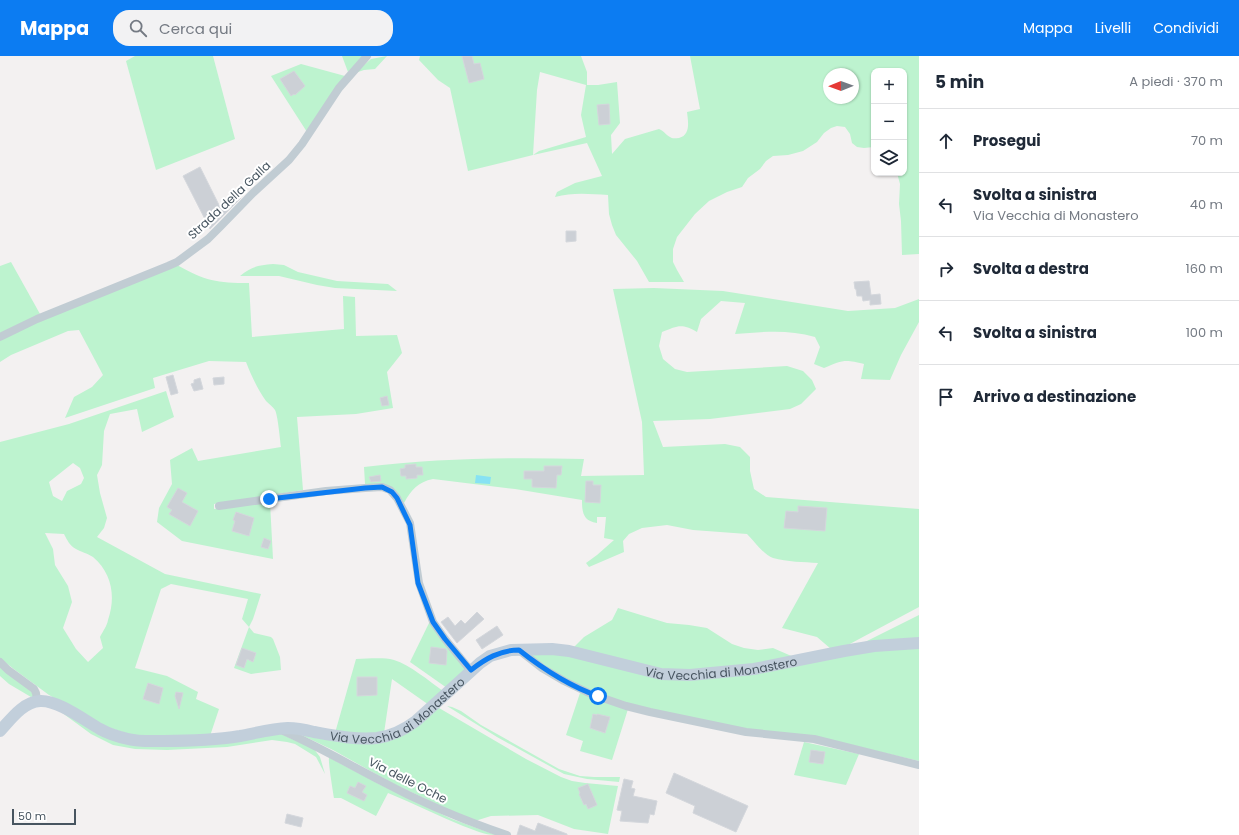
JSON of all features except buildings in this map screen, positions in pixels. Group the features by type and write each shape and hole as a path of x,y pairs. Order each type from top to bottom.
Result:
{"street":[{"name":"Strada della Galla","path":"0,337 37,318 177,262 201,245 222,226 253,193 289,160 302,144 339,88 367,56"},
{"path":"218,506 326,491 382,487 390,490 397,498 410,522 418,583 433,622 471,670"},
{"name":"Via Vecchia di Monastero","path":"38,701 52,703 107,732 134,740 208,740 279,729 297,729 355,739 365,739 388,736 416,721 471,670 490,656 506,651 552,649 565,650 655,672 682,675 754,669 844,650 919,643"},
{"path":"519,650 542,668 564,681 591,694 621,704 650,712 746,732 819,740 919,765"},
{"path":"0,662 8,670 34,689 38,701 25,706 0,731"},
{"name":"Via delle Oche","path":"279,729 318,747 381,781 445,812 507,835"}],"green space":[{"path":"135,56 213,56 235,139 156,170 126,61"},
{"path":"342,56 363,56 348,72"},
{"path":"387,56 375,69 355,73 371,59"},
{"path":"420,56 581,56 587,72 587,85 617,82 620,123 611,135 612,154 625,139 659,129 672,138 679,138 685,134 688,127 687,112 700,109 690,56 919,56 919,254 902,255 899,204 900,184 898,176 907,176 907,68 871,68 871,147 857,147 852,143 850,134 845,127 837,126 831,128 824,133 817,142 803,151 788,155 773,156 748,178 742,187 727,192 709,201 695,214 677,237 673,249 673,262 684,282 649,282 637,261 616,235 609,214 608,195 575,194 555,197 557,192 575,183 602,176 587,143 468,171 450,88 438,80 419,60","holes":["540,72 586,85 581,115 586,137 539,151 533,155 537,90"]},
{"path":"301,64 345,76 307,132 271,76"},
{"path":"11,262 40,314 0,334 0,266"},
{"path":"273,264 284,265 298,272 337,281 388,284 397,291 335,288 279,276 240,276 255,267"},
{"path":"177,265 196,275 220,282 249,283 252,337 344,329 343,296 355,297 356,336 397,335 402,353 387,372 393,408 356,414 297,417 303,490 214,504 214,509 270,502 273,559 182,541 157,522 159,508 172,484 170,460 192,448 198,461 281,447 275,410 260,392 246,362 209,361 153,378 155,388 65,418 74,397 92,387 103,375 79,330 68,331 11,355 0,362 0,340 37,322"},
{"path":"654,288 723,291 848,311 895,308 919,299 919,322 901,355 890,380 861,379 864,364 858,362 844,361 824,368 814,364 820,347 815,337 805,334 765,332 735,334 745,303 721,301 701,319 697,332 687,327 680,326 662,332 659,346 663,359 675,369 687,372 787,366 803,371 812,380 816,389 801,404 790,409 710,419 653,421 663,447 725,444 740,447 750,457 750,471 754,489 766,497 919,509 919,607 846,646 831,649 817,637 782,628 818,563 773,558 763,551 747,534 693,530 667,525 642,528 629,534 623,541 624,552 589,567 586,563 614,540 604,538 606,517 597,517 597,523 586,518 582,508 582,500 515,489 433,479 419,484 409,494 404,503 396,491 388,486 365,484 364,467 474,459 584,459 581,476 644,475 642,422 613,289"},
{"path":"166,391 174,417 142,432 137,409 110,414 104,431 102,465 97,475 107,518 104,528 97,537 165,574 261,594 249,627 242,619 248,599 171,584 161,589 135,668 167,676 198,692 196,699 219,709 210,736 132,735 107,727 49,695 0,658 0,442 69,424","holes":["73,463 80,468 84,478 81,484 67,491 62,501 53,496 49,482","45,533 64,534 72,546 93,557 104,570 111,586 112,603 106,626 100,637 103,648 88,662 76,649 63,628 72,602 68,586 55,565 53,549"]},
{"path":"618,608 667,623 707,628 732,644 758,650 773,648 796,658 775,663 673,671 572,649 584,637 612,620"},
{"path":"919,615 919,639 861,644"},
{"path":"430,621 466,670 447,688 410,662"},
{"path":"249,627 254,633 271,637 273,639 280,657 281,670 251,674 234,668"},
{"path":"919,646 919,761 812,736 751,730 623,702 586,689 548,669 527,652 551,652 649,674"},
{"path":"380,658 400,662 413,669 443,691 429,705 392,679 384,733 335,733 356,659"},
{"path":"0,667 30,690 34,696 31,697 9,684 0,676"},
{"path":"580,693 628,709 612,760 580,751 583,741 566,735"},
{"path":"447,706 461,711 481,725 559,769 580,776 620,777 619,782 587,779 564,774 497,737"},
{"path":"439,708 526,759 561,777 572,781 618,786 608,834 574,829 538,815 491,816 475,821 392,783 333,750 295,732 366,742"},
{"path":"61,712 109,738 281,734 314,749 320,757 325,774 316,757 295,744 287,742 272,740 227,747 167,750 135,749 113,745 91,734"},
{"path":"804,742 859,754 846,785 794,775"},
{"path":"329,758 452,819 496,835 483,833 463,826 388,793 376,816 341,798 334,798"}],"water":[{"path":"476,475 491,477 490,484 475,483"}],"route":[{"path":"269,499 326,491 365,488 382,487 390,490 397,498 410,522 418,583 433,622 471,670 490,656 506,651 519,650 556,677 581,690 598,696"}]}
